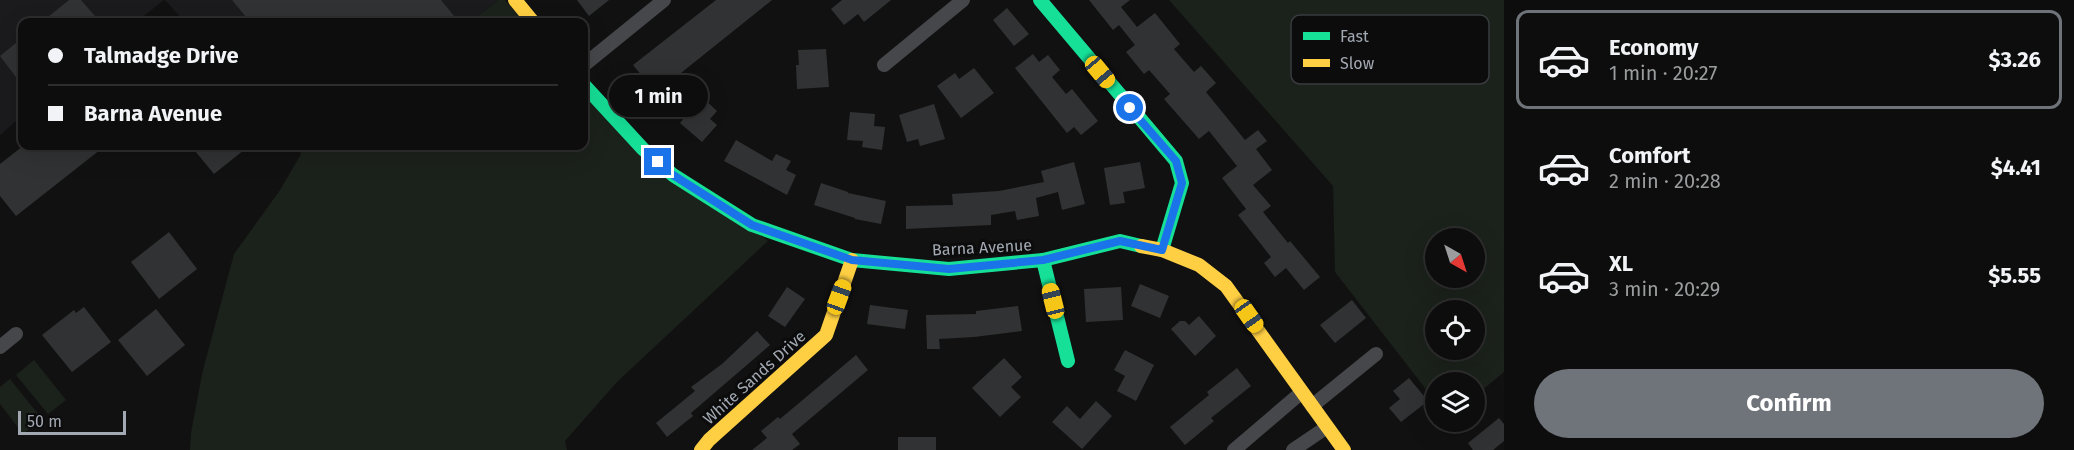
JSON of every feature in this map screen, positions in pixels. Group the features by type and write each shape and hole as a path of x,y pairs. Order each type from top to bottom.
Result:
{"street":[{"path":"515,0 530,18"},
{"path":"588,62 664,0"},
{"path":"884,65 963,0"},
{"path":"1040,0 1176,161 1182,183 1162,250"},
{"name":"Barna Avenue","path":"588,89 643,148 673,175 752,225 852,260 949,269 1043,260 1120,241 1162,250 1199,265 1227,286 1344,450"},
{"name":"White Sands Drive","path":"701,450 709,440 825,334 852,260"},
{"path":"1043,260 1068,361"},
{"path":"0,346 16,334"},
{"path":"1312,406 1376,354"},
{"path":"1234,450 1302,392"},
{"path":"1293,450 1327,427"}],"shaded area":[{"path":"0,0 164,0 141,18 18,18 18,119 0,135"},
{"path":"165,0 499,0 474,18 181,18"},
{"path":"499,0 505,0 521,18 474,18"},
{"path":"1169,0 1504,0 1504,372 1485,388 1485,372 1425,372 1425,388 1335,272 1333,186"},
{"path":"588,99 768,241 617,382 565,441 567,450 190,450 202,374 234,254 280,190 301,154 299,151 588,150"},
{"path":"34,360 66,400 48,414 16,375"},
{"path":"10,379 42,419 23,434 0,404 0,387"}],"building":[{"path":"69,0 81,0 97,18 47,18"},
{"path":"232,0 441,0 456,18 247,18"},
{"path":"577,0 609,0 589,16"},
{"path":"716,0 772,0 656,93 633,65"},
{"path":"842,0 891,0 864,22 858,14 844,25 831,9"},
{"path":"1089,0 1130,0 1121,7 1137,27 1155,13 1180,44 1174,49 1194,72 1201,66 1216,83 1206,92 1245,140 1258,130 1267,141 1256,149 1272,170 1253,185 1271,206 1263,212 1320,277 1304,290 1286,268 1275,277 1264,263 1271,257 1238,215 1246,209 1222,178 1237,166 1209,131 1199,139 1164,99 1170,94 1149,70 1144,74 1126,52 1135,45 1119,25 1113,30"},
{"path":"1007,8 1029,34 1014,46 993,20"},
{"path":"18,41 18,80 0,56"},
{"path":"826,49 829,87 797,89 798,50"},
{"path":"1033,54 1039,62 1048,55 1060,70 1052,77 1066,94 1072,89 1098,121 1081,135 1074,127 1067,133 1015,68"},
{"path":"974,68 994,93 961,118 937,86 955,73 959,79"},
{"path":"702,97 717,111 710,119 717,125 702,142 680,123"},
{"path":"934,104 945,139 920,146 918,139 907,142 899,115"},
{"path":"850,112 875,114 874,126 885,127 882,150 862,147 863,141 847,140"},
{"path":"736,140 772,161 776,154 791,161 786,170 796,175 787,195 724,161"},
{"path":"18,150 100,150 16,216 0,196 0,164"},
{"path":"194,150 244,150 214,174"},
{"path":"1074,162 1085,204 1062,210 1058,192 1036,198 1039,216 1017,220 1015,211 991,215 991,225 906,229 906,206 953,205 952,194 999,191 1044,182 1041,171"},
{"path":"1140,162 1145,188 1123,192 1125,203 1110,205 1104,168"},
{"path":"821,183 848,193 886,201 881,224 855,219 814,205"},
{"path":"169,232 197,269 159,299 131,262"},
{"path":"1140,284 1169,296 1160,318 1131,306"},
{"path":"787,287 805,299 785,327 768,316"},
{"path":"1121,287 1123,320 1086,322 1084,289"},
{"path":"1352,300 1366,318 1335,343 1320,325"},
{"path":"870,305 908,310 905,329 867,324"},
{"path":"1018,306 1022,331 939,339 940,349 927,349 926,315 976,314 976,311"},
{"path":"84,307 111,342 72,372 42,335 74,310 76,313"},
{"path":"156,309 185,345 147,376 118,340"},
{"path":"1199,316 1216,336 1195,356 1171,329 1180,321 1185,321 1189,325"},
{"path":"757,331 770,345 691,413 693,416 667,437 656,423 695,391 691,387 722,364"},
{"path":"1125,350 1154,365 1136,401 1117,391 1125,376 1114,370"},
{"path":"856,355 868,370 792,434 800,444 792,450 752,450 767,438 761,431 778,417 780,419"},
{"path":"1004,358 1022,377 1011,387 1021,397 1000,417 972,388"},
{"path":"1237,368 1251,386 1211,418 1214,421 1185,445 1170,427 1209,395 1207,392"},
{"path":"1409,378 1425,397 1425,403 1401,422 1389,408 1400,399 1393,391"},
{"path":"1096,401 1112,416 1082,449 1052,422 1067,406 1080,419"},
{"path":"1499,418 1504,424 1504,441 1493,450 1473,450 1468,443 1482,432 1485,432 1485,429"},
{"path":"898,437 936,437 936,450 898,450"}],"traffic: fast":[{"path":"1040,0 1176,161 1182,183 1162,250"},
{"path":"588,89 643,149 673,175 752,225 852,260 949,269 1043,260 1120,241 1141,246"},
{"path":"1043,260 1068,361"}],"traffic: slow":[{"path":"515,0 530,18"},
{"path":"1141,246 1162,250 1199,265 1226,286 1344,450"},
{"path":"701,450 709,440 826,335 852,260"}],"route":[{"path":"658,162 673,175 752,225 852,260 949,269 1043,260 1120,241 1162,250 1182,183 1176,161 1130,108"}]}
